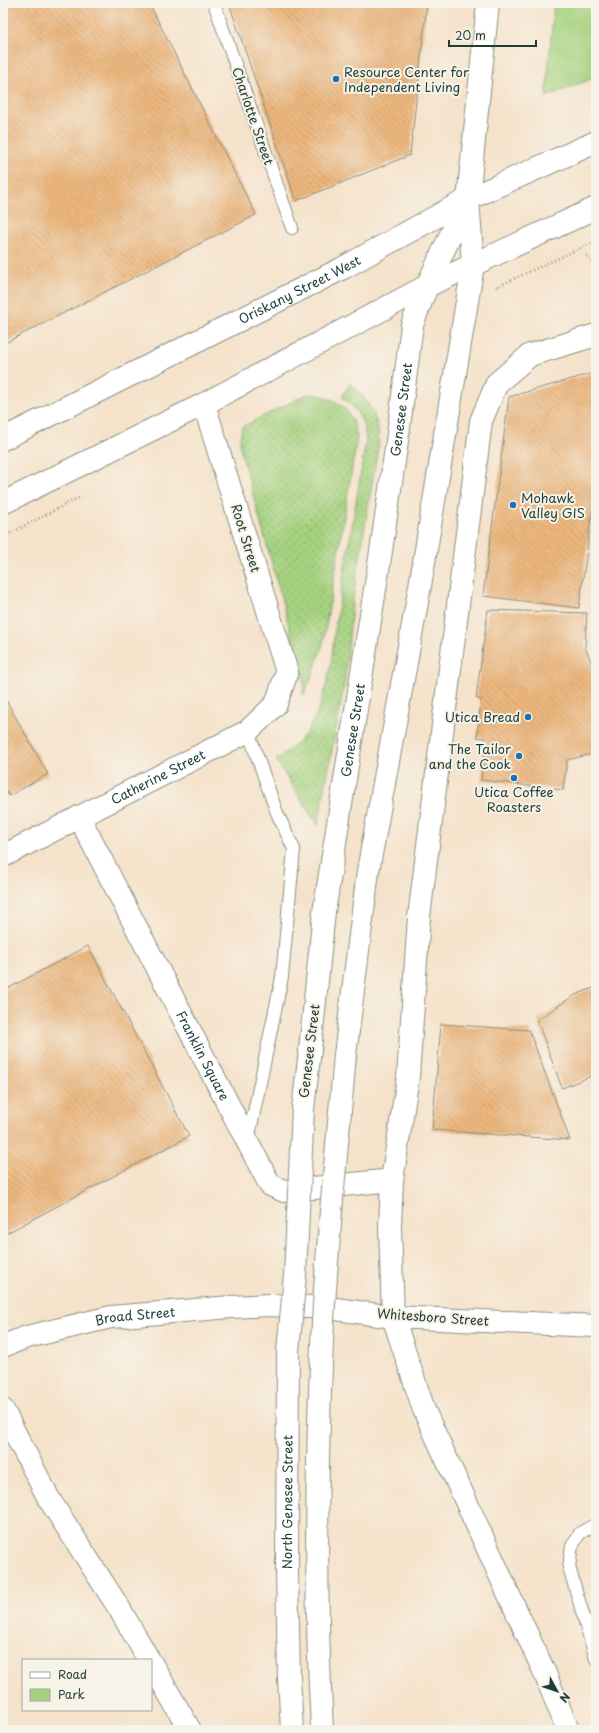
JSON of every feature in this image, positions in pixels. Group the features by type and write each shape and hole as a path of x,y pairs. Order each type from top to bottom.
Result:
{"main road":[{"name":"Genesee Street","path":"322,1730 318,1656 317,1547 322,1344 345,1055 368,871 420,586 473,265 468,198 488,3"},
{"name":"Oriskany Street West","path":"3,439 343,268 468,198 596,142"},
{"name":"Genesee Street","path":"295,1275 303,1109 324,912 383,543 400,427 412,325 427,286 468,198"},
{"path":"3,503 204,404 427,286 596,208"},
{"path":"568,1730 543,1669 424,1410 393,1317 390,1227 392,1180 408,1077 420,917 481,421 497,383 530,355 596,335"},
{"name":"Root Street","path":"204,404 287,672"},
{"name":"Catherine Street","path":"3,856 248,731 276,704 287,672"},
{"name":"Franklin Square","path":"79,818 270,1185 284,1191 392,1180"},
{"name":"North Genesee Street","path":"292,1730 289,1678 287,1570 288,1367 290,1316 295,1275"},
{"name":"Whitesboro Street","path":"270,1305 329,1308 393,1317 596,1326"},
{"name":"Broad Street","path":"3,1346 27,1337 111,1317 270,1305"},
{"path":"3,1410 49,1499 119,1608 148,1659"},
{"path":"152,1665 190,1730"}],"lane":[{"name":"Charlotte Street","path":"214,3 292,228"},
{"path":"248,731 277,813 294,849 282,977 248,1142"},
{"path":"596,1524 580,1533 572,1546 569,1566 596,1658"}],"path":[{"path":"586,255 596,267"}],"green space":[{"path":"554,3 596,3 596,77 546,97"},
{"path":"350,383 367,402 375,417 379,442 352,604 345,680 318,826 276,760 306,733 318,711 329,673 366,441 364,428 359,416 352,406 342,397"},
{"path":"307,394 326,397 341,406 351,419 357,438 323,644 303,696 304,680 240,448 240,438 242,427"}],"building":[{"path":"3,3 149,3 256,215 3,344"},
{"name":"Resource Center for Independent Living","path":"229,3 427,3 410,155 296,201"},
{"path":"593,373 596,382 596,482 579,608 483,596 509,397"},
{"path":"488,610 587,613 585,647 596,673 596,753 567,760 563,790 481,780 486,738 477,737 481,700 476,698"},
{"path":"3,695 48,774 9,796 6,791 3,793"},
{"path":"88,946 189,1136 3,1235 3,991"},
{"path":"596,987 596,1074 562,1088 537,1020 575,995"},
{"path":"441,1024 529,1030 570,1140 432,1130"}],"place":[{"name":"Resource Center for Independent Living","path":"336,79"},
{"name":"Mohawk Valley GIS","path":"513,505"},
{"name":"Utica Bread","path":"528,717"},
{"name":"The Tailor and the Cook","path":"519,756"},
{"name":"Utica Coffee Roasters","path":"514,778"}]}
